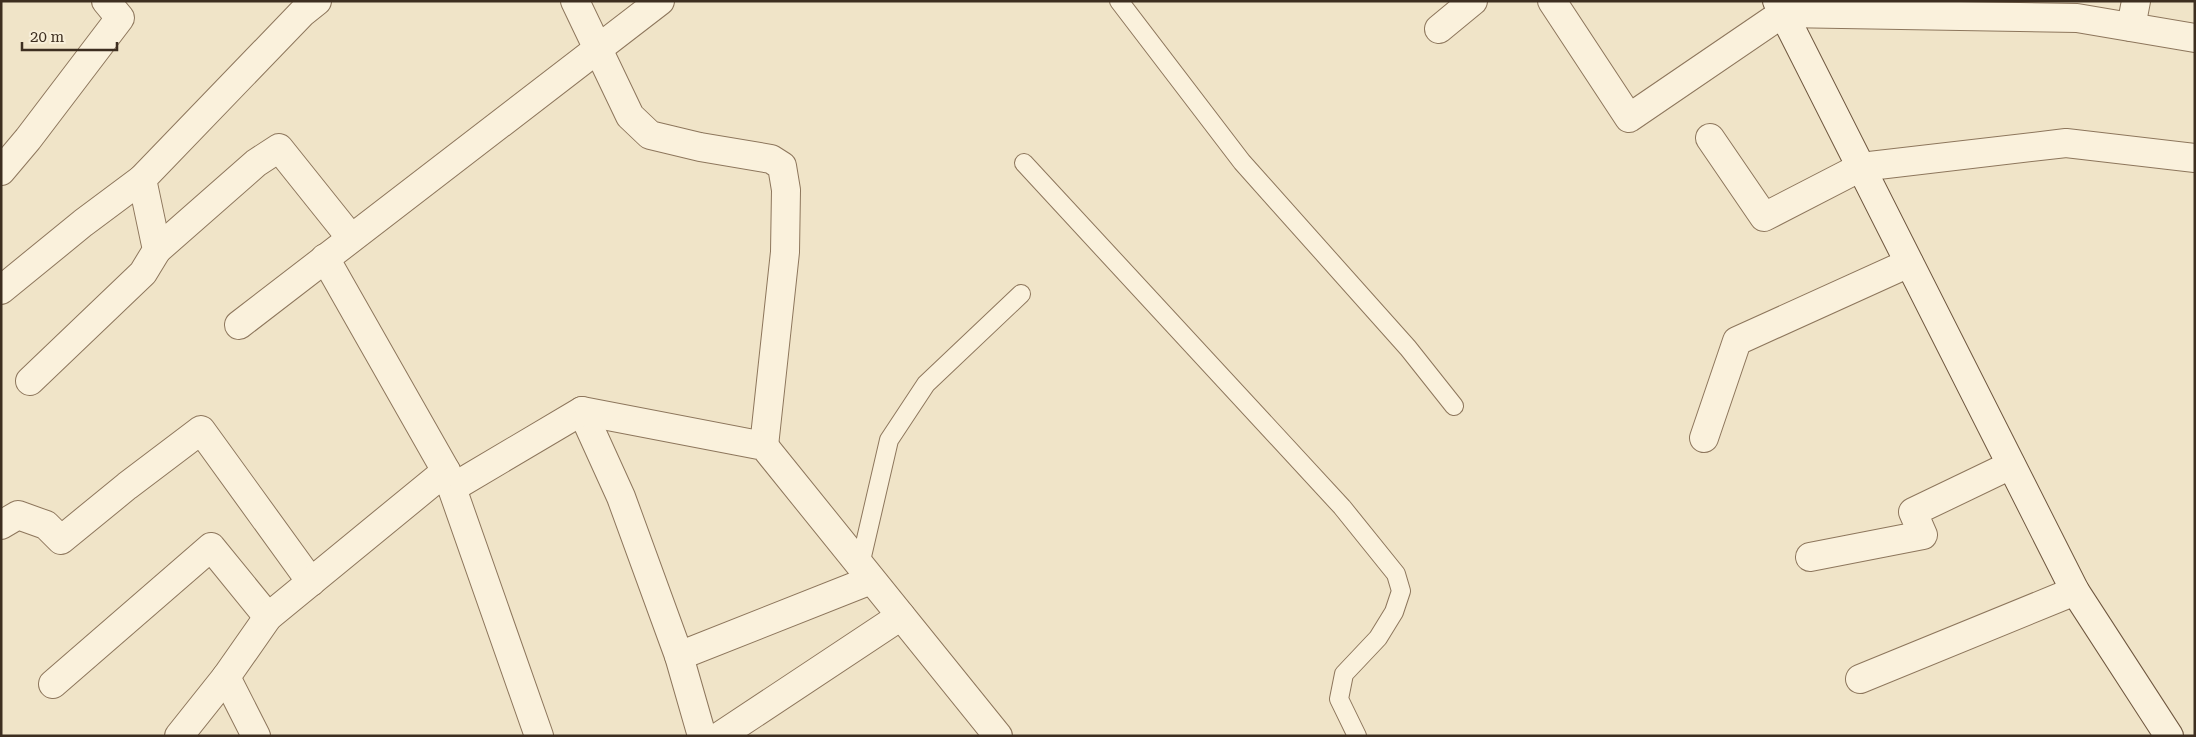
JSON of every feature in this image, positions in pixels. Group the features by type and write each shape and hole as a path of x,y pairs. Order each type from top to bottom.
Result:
{"street":[{"path":"5,156 120,18 106,1"},
{"path":"1,290 83,223 142,179 302,13 316,1"},
{"path":"575,1 630,116 650,135 700,147 771,159 782,166 786,190 785,252 764,446"},
{"path":"239,325 660,1"},
{"path":"1439,29 1473,1"},
{"path":"1552,1 1629,118 1780,7 2077,18 2134,14 2195,38"},
{"path":"1780,7 2075,591 2169,736"},
{"path":"1710,138 1764,217 1861,167 2066,142 2195,158"},
{"path":"30,381 143,273 157,250 256,164 279,148 352,238"},
{"path":"142,179 157,250"},
{"path":"325,258 449,479 538,736"},
{"path":"1704,438 1737,340 1909,263"},
{"path":"582,411 621,497 679,656 702,736"},
{"path":"179,736 226,677 268,617 311,582 449,479 582,411 764,446 998,736"},
{"path":"1,525 18,515 46,525 60,540 201,430 311,582"},
{"path":"1810,557 1923,535 1913,512 2011,465"},
{"path":"53,684 211,547 268,617"},
{"path":"679,656 866,573"},
{"path":"1860,679 2075,591"},
{"path":"720,736 901,616"},
{"path":"226,677 256,736"}],"lane":[{"path":"1119,1 1242,162 1408,348 1454,406"},
{"path":"1024,163 1342,507 1396,574 1401,592 1394,612 1378,638 1344,674 1339,699 1357,736"},
{"path":"866,573 889,440 926,384 1021,294"}]}
